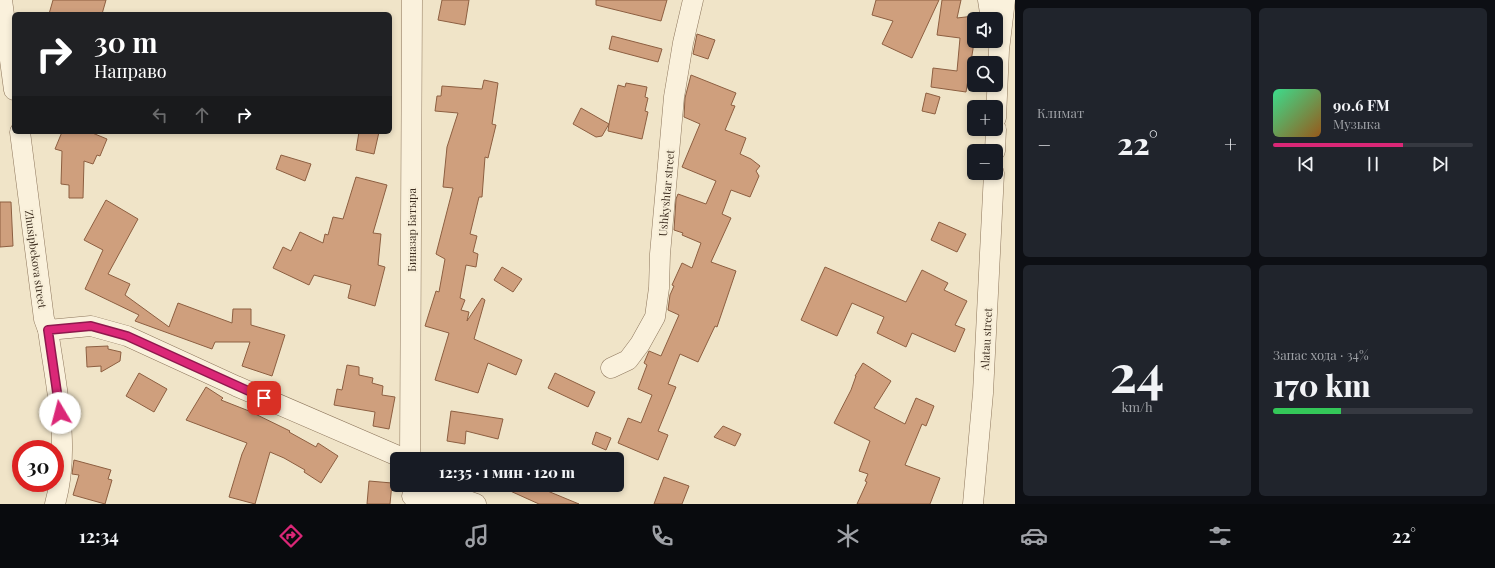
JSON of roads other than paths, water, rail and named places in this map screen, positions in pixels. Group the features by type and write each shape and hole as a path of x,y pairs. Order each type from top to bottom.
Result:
{"street":[{"path":"2,0 12,75"},
{"name":"Биназар Батыра","path":"410,452 412,0"},
{"name":"Ushkyshtar street","path":"611,368 628,360 640,344 655,317 659,288 660,254 674,97 683,43 693,0"},
{"path":"988,0 990,12"},
{"path":"1002,12 1004,0"},
{"path":"996,100 997,48"},
{"name":"Zhusipbekova street","path":"20,134 44,319 48,330 60,413 63,462 55,504"},
{"name":"Alatau street","path":"973,504 983,393 994,180"},
{"path":"48,330 91,326 127,336 236,386 390,453"},
{"path":"411,495 451,495 476,504"}]}
